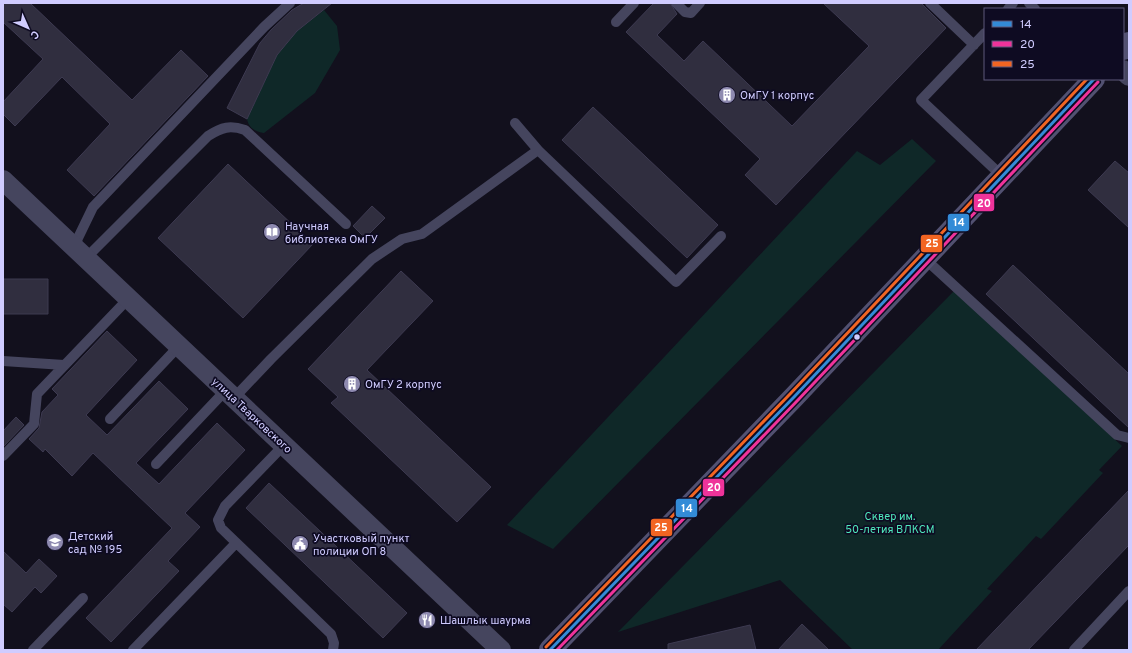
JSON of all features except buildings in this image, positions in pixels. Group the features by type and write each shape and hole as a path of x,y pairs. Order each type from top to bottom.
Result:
{"main road":[{"path":"550,650 789,402 1093,80"}],"street":[{"name":"улица Тварковского","path":"3,180 501,650"}],"lane":[{"path":"81,253 78,238 93,207 264,27 290,3"},
{"path":"616,22 634,3"},
{"path":"676,3 685,12 691,13 700,3"},
{"path":"930,3 974,45"},
{"path":"984,34 921,100 1002,176"},
{"path":"515,123 538,150 676,282 721,236"},
{"path":"81,253 208,136 221,128 233,126 245,130 346,224"},
{"path":"156,464 230,394 270,359 372,259 402,239 422,234 538,150"},
{"path":"924,258 1117,435 1129,438"},
{"path":"3,456 34,424 37,394 128,299"},
{"path":"110,419 179,346"},
{"path":"3,362 64,365"},
{"path":"284,445 224,506 218,520 221,528 331,634 334,643 333,650"},
{"path":"133,650 236,543"},
{"path":"1074,650 1129,591"},
{"path":"33,650 83,598"}],"green space":[{"path":"324,10 337,26 340,50 315,93 264,133 255,130 249,125 247,119 277,55 297,31"},
{"path":"912,139 936,161 553,549 507,525 857,151 880,165"},
{"name":"Сквер им. 50-летия ВЛКСМ","path":"954,291 1122,446 1099,470 1103,473 1041,539 1036,536 987,589 992,591 938,650 853,650 780,580 618,632"}],"transit line":[{"name":"25","path":"546,647 790,394 1086,80"},
{"name":"14","path":"550,650 794,397 1093,80"},
{"name":"20","path":"557,650 798,400 1098,82"}],"place":[{"name":"ОмГУ 1 корпус","path":"727,95"},
{"name":"Научная библиотека ОмГУ","path":"272,232"},
{"name":"ОмГУ 2 корпус","path":"352,384"},
{"name":"Детский сад № 195","path":"55,542"},
{"name":"Участковый пункт полиции ОП 8","path":"300,544"},
{"name":"Шашлык шаурма","path":"427,620"}]}
